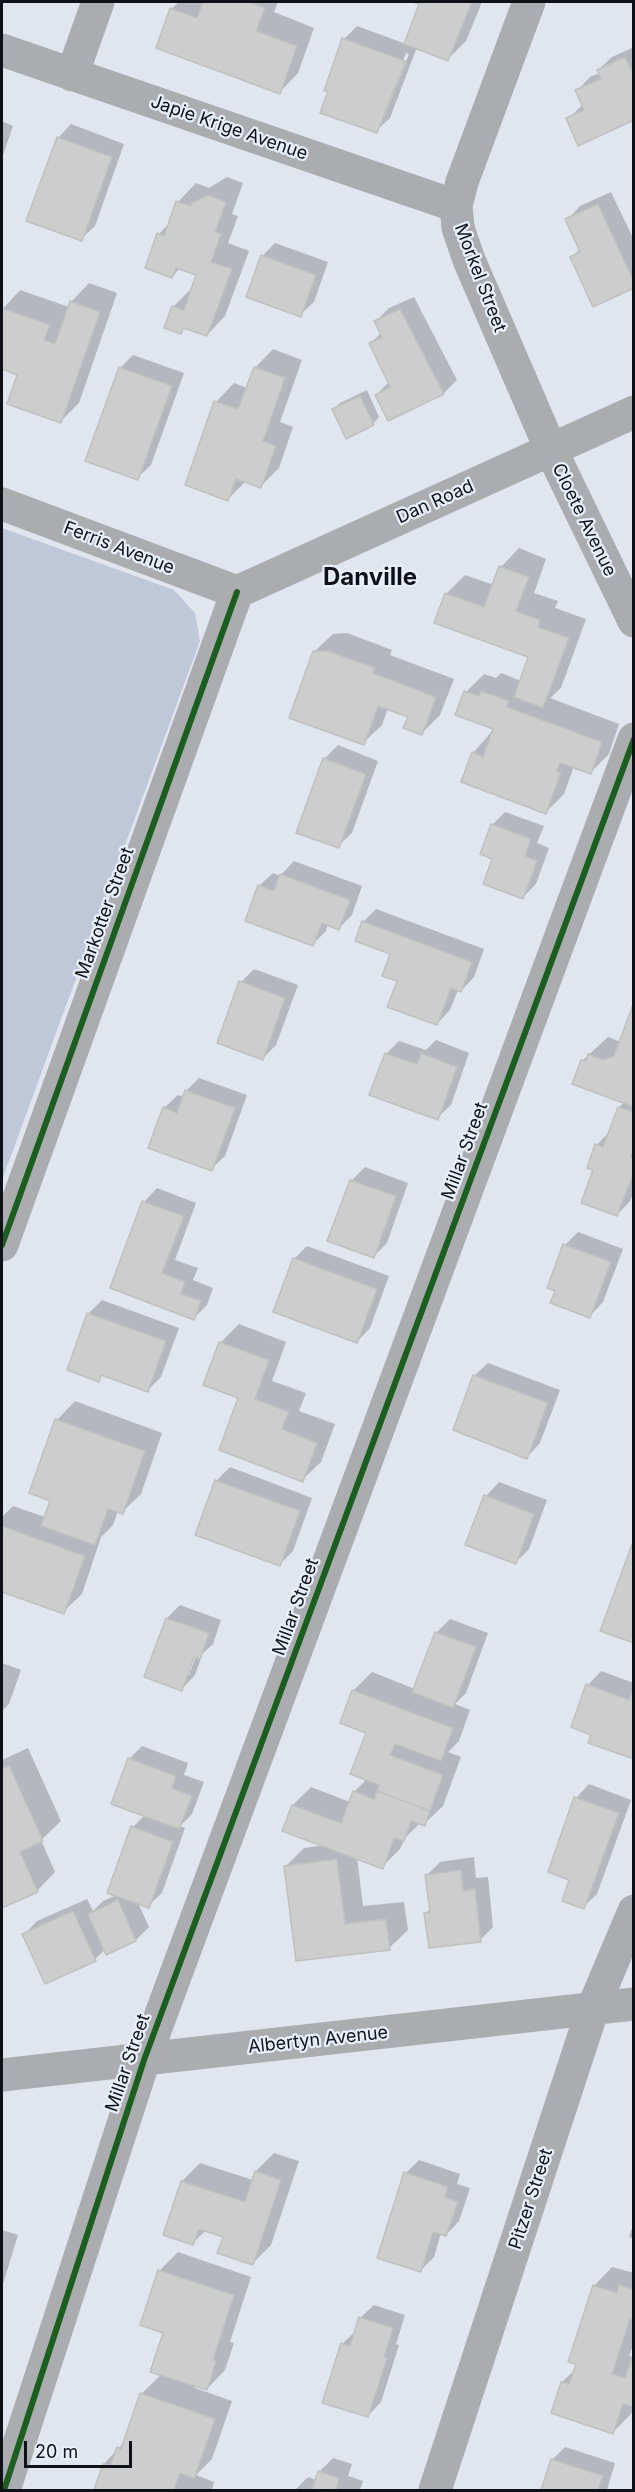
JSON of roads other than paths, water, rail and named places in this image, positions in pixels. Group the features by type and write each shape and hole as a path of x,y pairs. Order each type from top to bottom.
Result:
{"street":[{"path":"72,75 98,2"},
{"name":"Morkel Street","path":"529,2 456,206 459,228 469,260 551,450"},
{"name":"Japie Krige Avenue","path":"2,50 456,206"},
{"name":"Dan Road","path":"237,592 633,412"},
{"name":"Cloete Avenue","path":"551,450 633,621"},
{"name":"Ferris Avenue","path":"2,504 237,592"},
{"name":"Markotter Street","path":"2,1245 237,592"},
{"name":"Millar Street","path":"4,2490 144,2060 633,740"},
{"name":"Pitzer Street","path":"435,2490 594,2008 633,1911"},
{"name":"Albertyn Avenue","path":"2,2075 633,2004"}],"district":[{"name":"Danville","path":"370,578"}]}
